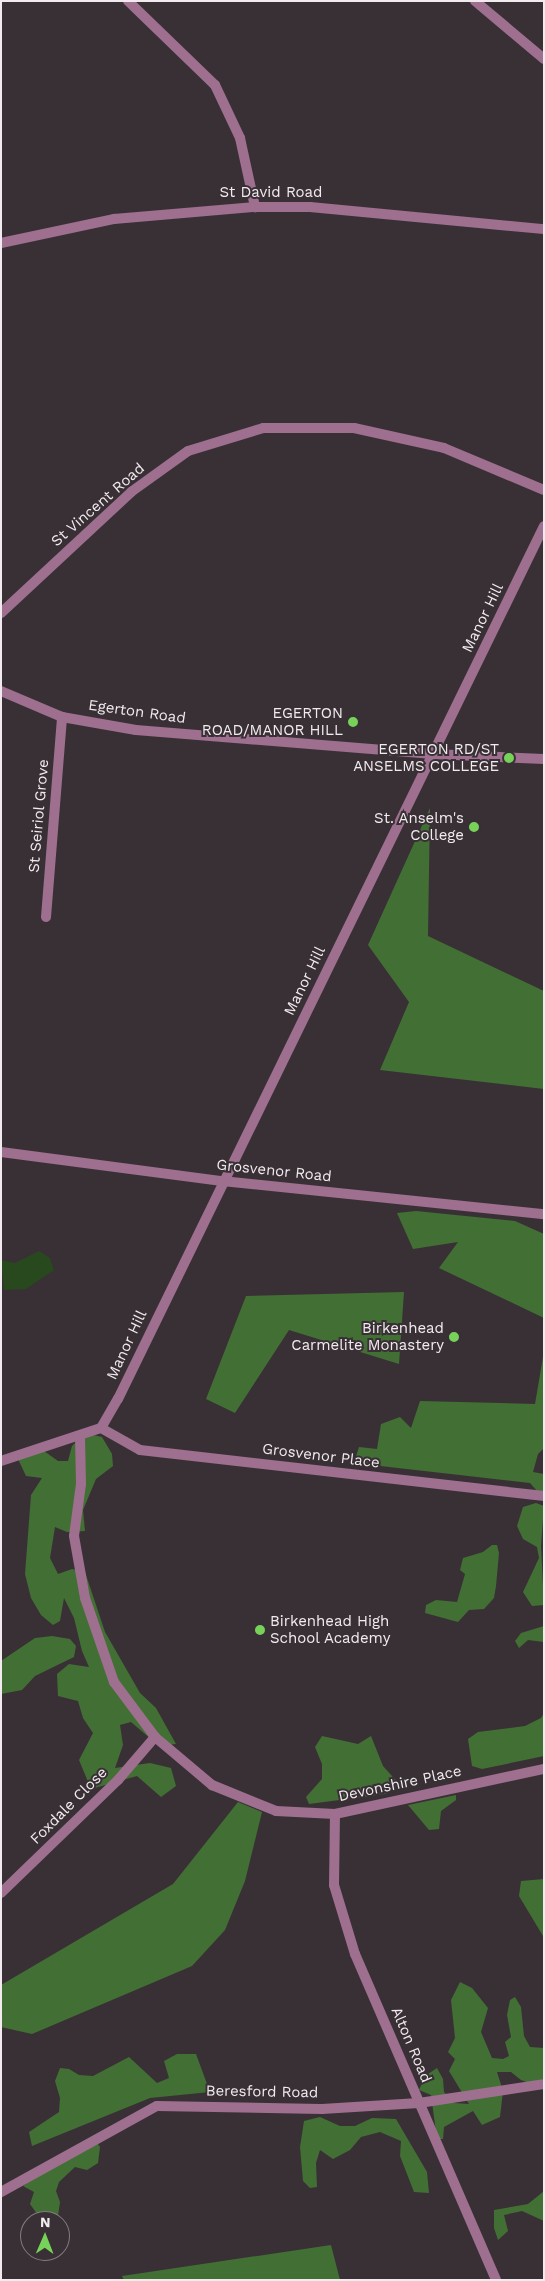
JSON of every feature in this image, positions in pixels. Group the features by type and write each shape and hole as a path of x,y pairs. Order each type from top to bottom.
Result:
{"street":[{"path":"128,1 215,85 240,138 255,207"},
{"path":"475,1 544,59"},
{"name":"St David Road","path":"1,243 114,219 255,207 310,207 544,229"},
{"name":"St Vincent Road","path":"1,613 131,492 188,451 263,428 354,428 444,448 544,490"},
{"name":"Manor Hill","path":"101,1428 118,1398 222,1181 544,526"},
{"name":"Egerton Road","path":"1,691 62,717 136,730 433,754 544,759"},
{"name":"St Seiriol Grove","path":"46,917 62,717"},
{"name":"Grosvenor Road","path":"1,1152 222,1181 544,1214"},
{"path":"1,1462 101,1428"},
{"name":"Grosvenor Place","path":"101,1428 140,1450 544,1496"},
{"name":"Devonshire Place","path":"80,1436 81,1484 74,1536 85,1598 114,1682 154,1737 212,1785 276,1811 335,1814 544,1768"},
{"name":"Foxdale Close","path":"1,1893 118,1780 154,1737"},
{"name":"Alton Road","path":"335,1814 334,1885 355,1954 496,2280"},
{"name":"Beresford Road","path":"1,2192 157,2106 322,2108 419,2103 544,2084"}],"green space":[{"path":"430,808 428,936 544,991 544,1089 380,1070 409,1002 368,945"},
{"path":"416,1211 515,1221 544,1234 544,1318 439,1268 458,1242 413,1249 397,1213"},
{"path":"39,1251 50,1258 54,1270 26,1289 4,1290 1,1260 15,1263"},
{"path":"404,1292 399,1364 289,1330 235,1413 206,1399 246,1296"},
{"path":"544,1351 544,1448 538,1454 533,1472 544,1474 544,1492 537,1491 530,1483 354,1463 359,1447 377,1449 381,1424 400,1417 411,1428 420,1401 535,1404"},
{"path":"85,1433 102,1437 112,1454 113,1466 96,1479 83,1510 85,1531 67,1532 55,1527 50,1558 58,1574 72,1569 85,1572 105,1632 140,1693 156,1708 176,1744 159,1746 131,1722 120,1725 123,1745 115,1768 150,1763 171,1768 176,1786 161,1797 137,1776 91,1789 79,1760 93,1733 83,1718 78,1701 58,1696 57,1674 69,1664 89,1667 82,1651 74,1618 64,1598 60,1621 53,1625 41,1615 31,1598 25,1574 31,1495 42,1478 26,1476 18,1459 44,1451 58,1461 68,1461 72,1446"},
{"path":"536,1503 544,1506 541,1546 544,1605 532,1606 523,1592 539,1558 537,1547 523,1539 517,1526 523,1507"},
{"path":"492,1545 497,1545 499,1553 496,1586 494,1598 484,1609 469,1610 458,1622 425,1613 426,1605 436,1600 457,1602 465,1574 460,1570 463,1558 483,1552"},
{"path":"544,1626 544,1642 528,1640 519,1648 515,1641 521,1633"},
{"path":"52,1636 70,1639 76,1646 74,1657 35,1676 22,1690 1,1694 1,1661 35,1638"},
{"path":"544,1713 544,1756 482,1769 472,1766 468,1739 478,1732 525,1726 541,1718"},
{"path":"322,1736 358,1744 371,1736 383,1766 401,1786 385,1794 309,1804 306,1797 322,1779 322,1764 315,1747"},
{"path":"456,1795 456,1800 441,1811 439,1829 429,1830 408,1805"},
{"path":"238,1802 262,1812 245,1881 225,1930 192,1966 32,2034 1,2027 1,1985 173,1884"},
{"path":"544,1879 543,1936 519,1896 521,1881"},
{"path":"460,1982 472,1988 488,2008 481,2032 492,2058 503,2059 509,2056 505,2042 511,2037 507,2015 510,2000 515,1997 521,2007 524,2036 530,2047 544,2048 544,2079 532,2084 521,2080 511,2072 497,2072 503,2091 500,2117 482,2125 473,2111 444,2127 443,2139 437,2139 431,2095 419,2090 425,2076 437,2068 443,2079 444,2092 454,2103 469,2104 449,2071 455,2059 448,2052 455,2038 451,2000"},
{"path":"177,2054 196,2054 210,2092 150,2098 32,2146 29,2132 59,2112 60,2098 55,2081 60,2068 69,2069 79,2075 93,2076 129,2057 157,2083 169,2078 164,2061"},
{"path":"320,2117 340,2126 355,2126 372,2118 396,2119 427,2172 429,2193 414,2192 400,2156 401,2141 380,2132 361,2137 350,2150 333,2159 320,2150 316,2163 317,2187 310,2188 303,2181 300,2147 304,2121"},
{"path":"93,2137 100,2147 98,2163 87,2170 75,2167 59,2182 56,2191 60,2202 59,2211 35,2211 30,2204 34,2192 23,2186"},
{"path":"544,2191 544,2221 522,2211 504,2215 508,2231 498,2240 494,2228 494,2210 528,2204"},
{"path":"331,2245 340,2280 124,2280 122,2276"}],"place":[{"name":"EGERTON ROAD/MANOR HILL","path":"353,722"},
{"name":"EGERTON RD/ST ANSELMS COLLEGE","path":"509,758"},
{"name":"St. Anselm's College","path":"474,827"},
{"name":"Birkenhead Carmelite Monastery","path":"454,1337"},
{"name":"Birkenhead High School Academy","path":"260,1630"}]}
